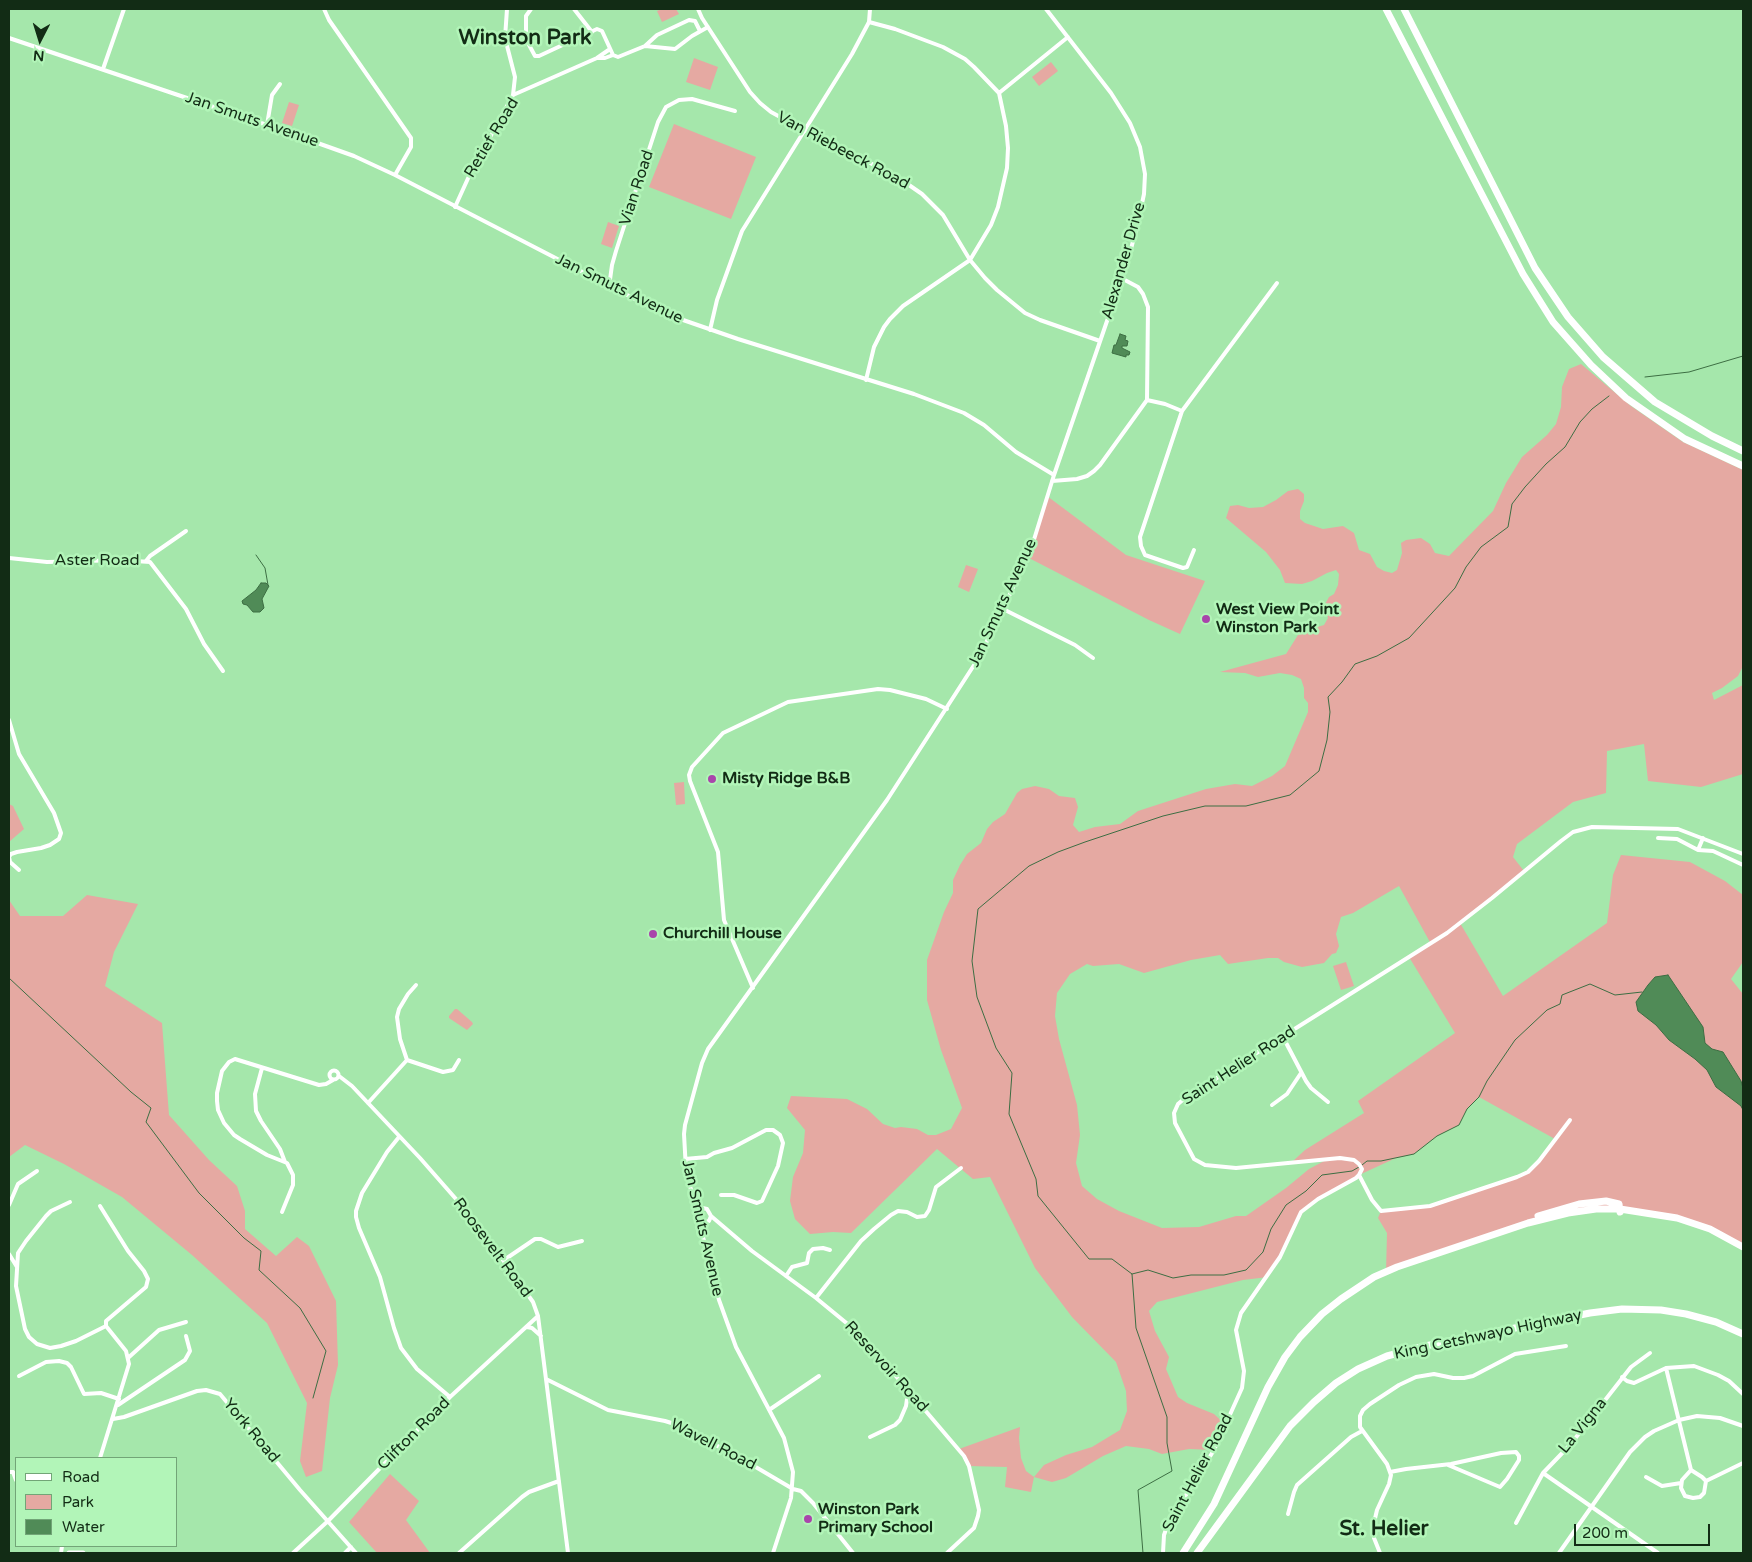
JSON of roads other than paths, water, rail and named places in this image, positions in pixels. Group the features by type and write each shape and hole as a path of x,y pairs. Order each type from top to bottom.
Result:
{"highway":[{"path":"1386,9 1523,274 1544,310 1574,348 1626,398 1685,439 1743,466"},
{"path":"1404,9 1535,268 1581,334 1639,390 1671,412 1712,436 1743,451"},
{"path":"1183,1553 1221,1489 1268,1386 1285,1357 1304,1332 1322,1314 1374,1277 1397,1267 1504,1231 1568,1213 1620,1211 1678,1218 1710,1229 1743,1247"},
{"name":"King Cetshwayo Highway","path":"1197,1553 1290,1426 1336,1383 1358,1369 1387,1356 1416,1346 1590,1313 1622,1309 1661,1310 1686,1314 1716,1322 1743,1334"}],"street":[{"path":"102,69 124,9"},
{"path":"324,9 329,20 411,138 411,147 395,175"},
{"path":"507,9 505,38 515,77 513,95"},
{"path":"531,9 526,16 526,34 528,43 535,56 539,56 597,29 602,31 613,55"},
{"path":"574,9 592,32"},
{"name":"Van Riebeeck Road","path":"698,9 750,92 771,112 896,176 922,194 943,215 970,260 985,278 1025,313 1100,341"},
{"path":"710,330 717,300 742,231 848,61 868,22 870,9"},
{"name":"Alexander Drive","path":"1046,9 1111,93 1130,123 1143,160 1145,174 1144,194 1137,227 1054,475"},
{"name":"Retief Road","path":"597,58 613,55 618,57 645,46 657,35 689,20 695,21 700,31"},
{"path":"866,380 874,347 890,319 903,306 970,260 992,224 998,207 1006,168 1008,138 999,93 965,59 943,47 868,22"},
{"path":"645,46 675,50 708,27"},
{"name":"Jan Smuts Avenue","path":"9,38 354,156 395,175 660,312 710,330 943,404 975,419 1016,452 1054,475 1032,546 976,662 887,800 708,1049 703,1060 684,1134 685,1159 694,1206 726,1322 744,1363 784,1438 789,1454 793,1472 793,1489 784,1524 773,1553"},
{"path":"999,93 1068,38"},
{"name":"Retief Road","path":"455,207 470,174 513,95 597,58 610,49"},
{"path":"267,125 272,95 280,84"},
{"name":"Vian Road","path":"609,286 616,251 660,117 666,106 679,100 699,100 735,111"},
{"path":"1052,481 1077,479 1087,476 1094,471 1147,400 1148,307 1144,294 1138,287 1121,278"},
{"path":"1194,550 1187,567 1183,568 1145,555 1140,537 1182,411 1277,283"},
{"path":"1147,400 1165,404 1182,411"},
{"path":"146,561 150,556 186,532"},
{"name":"Aster Road","path":"9,558 47,562 146,561 152,564 186,609 204,644 224,671"},
{"path":"1003,609 1075,645 1093,658"},
{"path":"753,988 724,920 718,852 691,784 689,775 692,767 723,733 788,702 878,689 926,699 947,709"},
{"path":"9,720 19,754 54,813 62,834 59,839 50,845 11,854 9,857 10,862 19,870"},
{"name":"Saint Helier Road","path":"1163,1553 1164,1535 1168,1524 1214,1450 1242,1388 1244,1371 1236,1334 1238,1321 1242,1313 1278,1262 1301,1212 1312,1203 1359,1175 1361,1167 1357,1162 1340,1158 1228,1168 1200,1163 1194,1160 1174,1119 1174,1113 1178,1104 1447,933 1561,840 1574,832 1592,827 1678,829 1743,854"},
{"path":"1658,838 1677,839 1698,850 1713,851 1743,865"},
{"path":"1698,850 1703,838"},
{"path":"407,1060 400,1039 397,1017 399,1009 416,984"},
{"path":"1283,1037 1311,1088 1328,1102"},
{"path":"285,1162 267,1155 234,1135 224,1123 218,1110 217,1093 222,1071 229,1062 238,1059 319,1085 337,1079 339,1076 337,1071 332,1071 330,1076 333,1080"},
{"path":"407,1060 442,1072 453,1070 459,1060"},
{"path":"368,1103 407,1060"},
{"path":"262,1068 255,1094 256,1111 280,1150 294,1180 282,1212"},
{"path":"1272,1105 1286,1094 1302,1073"},
{"name":"Roosevelt Road","path":"339,1076 352,1086 368,1103 470,1216 530,1296 538,1316 541,1336 568,1553"},
{"path":"1359,1175 1372,1200 1381,1211 1427,1207 1528,1172 1570,1120"},
{"path":"685,1159 706,1157 732,1148 766,1130 775,1131 781,1136 783,1143 778,1166 762,1201 757,1203 734,1195 721,1195"},
{"path":"399,1137 387,1152 362,1192 356,1211 356,1218 380,1277 401,1348 416,1369 450,1397"},
{"path":"816,1298 861,1241 874,1228 898,1211 907,1212 917,1217 925,1216 929,1210 936,1187 960,1168"},
{"path":"9,1205 18,1184 37,1171"},
{"path":"70,1202 51,1211 20,1248 18,1253 16,1286 25,1329 29,1337 37,1344 47,1348 76,1341 106,1326"},
{"path":"100,1206 148,1279 146,1287 106,1320 106,1326 123,1347 129,1364 100,1457"},
{"name":"Reservoir Road","path":"694,1206 707,1209 711,1216 752,1250 842,1318 861,1335 908,1392 959,1449 969,1466 979,1510 974,1528 947,1553"},
{"path":"699,1224 709,1221 711,1216"},
{"path":"504,1260 534,1239 541,1239 558,1246 582,1240"},
{"path":"786,1276 792,1267 807,1263 812,1249 823,1248 830,1250"},
{"path":"9,1254 17,1267"},
{"name":"Clifton Road","path":"293,1553 328,1521 450,1397 538,1316"},
{"path":"128,1358 159,1330 186,1322"},
{"path":"527,1327 532,1328 541,1336"},
{"path":"117,1405 185,1360 190,1351 186,1336"},
{"path":"1380,1553 1374,1538 1373,1527 1377,1510 1390,1484 1390,1472 1387,1464 1362,1431 1359,1424 1360,1416 1367,1407 1416,1376 1434,1374 1464,1378 1515,1354 1566,1346"},
{"name":"La Vigna","path":"1516,1523 1543,1473 1570,1444 1622,1377 1636,1362 1650,1353"},
{"path":"19,1376 46,1362 59,1361 69,1365 84,1394 101,1393 119,1399"},
{"path":"1622,1377 1629,1382 1636,1383 1666,1368 1688,1366 1700,1368 1729,1381 1743,1394"},
{"path":"1666,1368 1691,1470 1702,1476 1706,1481 1704,1493 1693,1498 1683,1493 1681,1483"},
{"path":"769,1410 819,1376"},
{"name":"Wavell Road","path":"546,1379 608,1410 679,1425 793,1489"},
{"name":"York Road","path":"113,1419 124,1417 197,1390 218,1393 356,1553"},
{"path":"870,1437 896,1425 906,1406 908,1392"},
{"path":"1559,1553 1630,1452 1645,1437 1662,1426 1697,1416 1727,1419 1743,1426"},
{"path":"1288,1514 1297,1486 1351,1437 1362,1431"},
{"path":"1390,1472 1448,1465 1501,1453 1516,1452 1519,1456 1519,1460 1501,1487 1448,1465"},
{"path":"1706,1481 1743,1463"},
{"path":"1646,1477 1662,1486 1681,1483 1691,1470"},
{"path":"1543,1473 1658,1553"},
{"path":"459,1553 522,1497 529,1492 559,1481"},
{"path":"793,1489 801,1491 807,1496 853,1553"},
{"path":"345,1553 351,1547"},
{"path":"69,1553 83,1553"}],"water":[{"path":"1120,334 1126,336 1125,340 1128,341 1127,346 1122,346 1122,348 1130,352 1126,357 1112,353"},
{"path":"261,583 266,583 269,586 262,599 264,608 260,612 253,612 242,601 256,590"},
{"path":"1668,975 1703,1027 1705,1043 1712,1049 1723,1052 1741,1081 1743,1088 1743,1110 1741,1106 1716,1087 1707,1070 1669,1040 1656,1025 1638,1011 1636,1002 1648,985 1655,977"}],"waterway":[{"path":"1645,377 1689,372 1743,356"},
{"path":"1143,1553 1138,1490 1172,1471 1167,1443 1167,1417 1136,1328 1132,1274 1112,1259 1089,1259 1038,1196 1036,1179 1009,1114 1012,1073 996,1048 977,997 972,961 978,909 1029,866 1085,842 1163,816 1205,806 1246,806 1290,795 1319,771 1327,740 1330,712 1328,697 1355,664 1377,656 1409,638 1455,588 1466,567 1481,547 1508,527 1512,504 1525,487 1565,447 1580,422 1592,409 1609,396"},
{"path":"256,555 265,568 268,585"},
{"path":"9,978 131,1092 151,1108 146,1122 199,1193 244,1238 261,1251 259,1270 300,1308 326,1351 313,1398"},
{"path":"1362,1165 1367,1161 1381,1161 1414,1154 1437,1136 1459,1125 1467,1109 1479,1097 1487,1081 1515,1040 1547,1010 1560,1004 1562,995 1590,984 1615,995 1642,992"},
{"path":"1132,1274 1148,1270 1173,1278 1191,1275 1224,1275 1246,1270 1263,1252 1271,1229 1286,1205 1306,1191 1322,1175 1352,1171 1359,1167"}],"place":[{"name":"West View Point Winston Park","path":"1206,619"},
{"name":"Misty Ridge B&B","path":"712,779"},
{"name":"Churchill House","path":"653,934"},
{"name":"Winston Park Primary School","path":"808,1519"}],"district":[{"name":"Winston Park","path":"525,38"},
{"name":"St. Helier","path":"1384,1529"}]}
